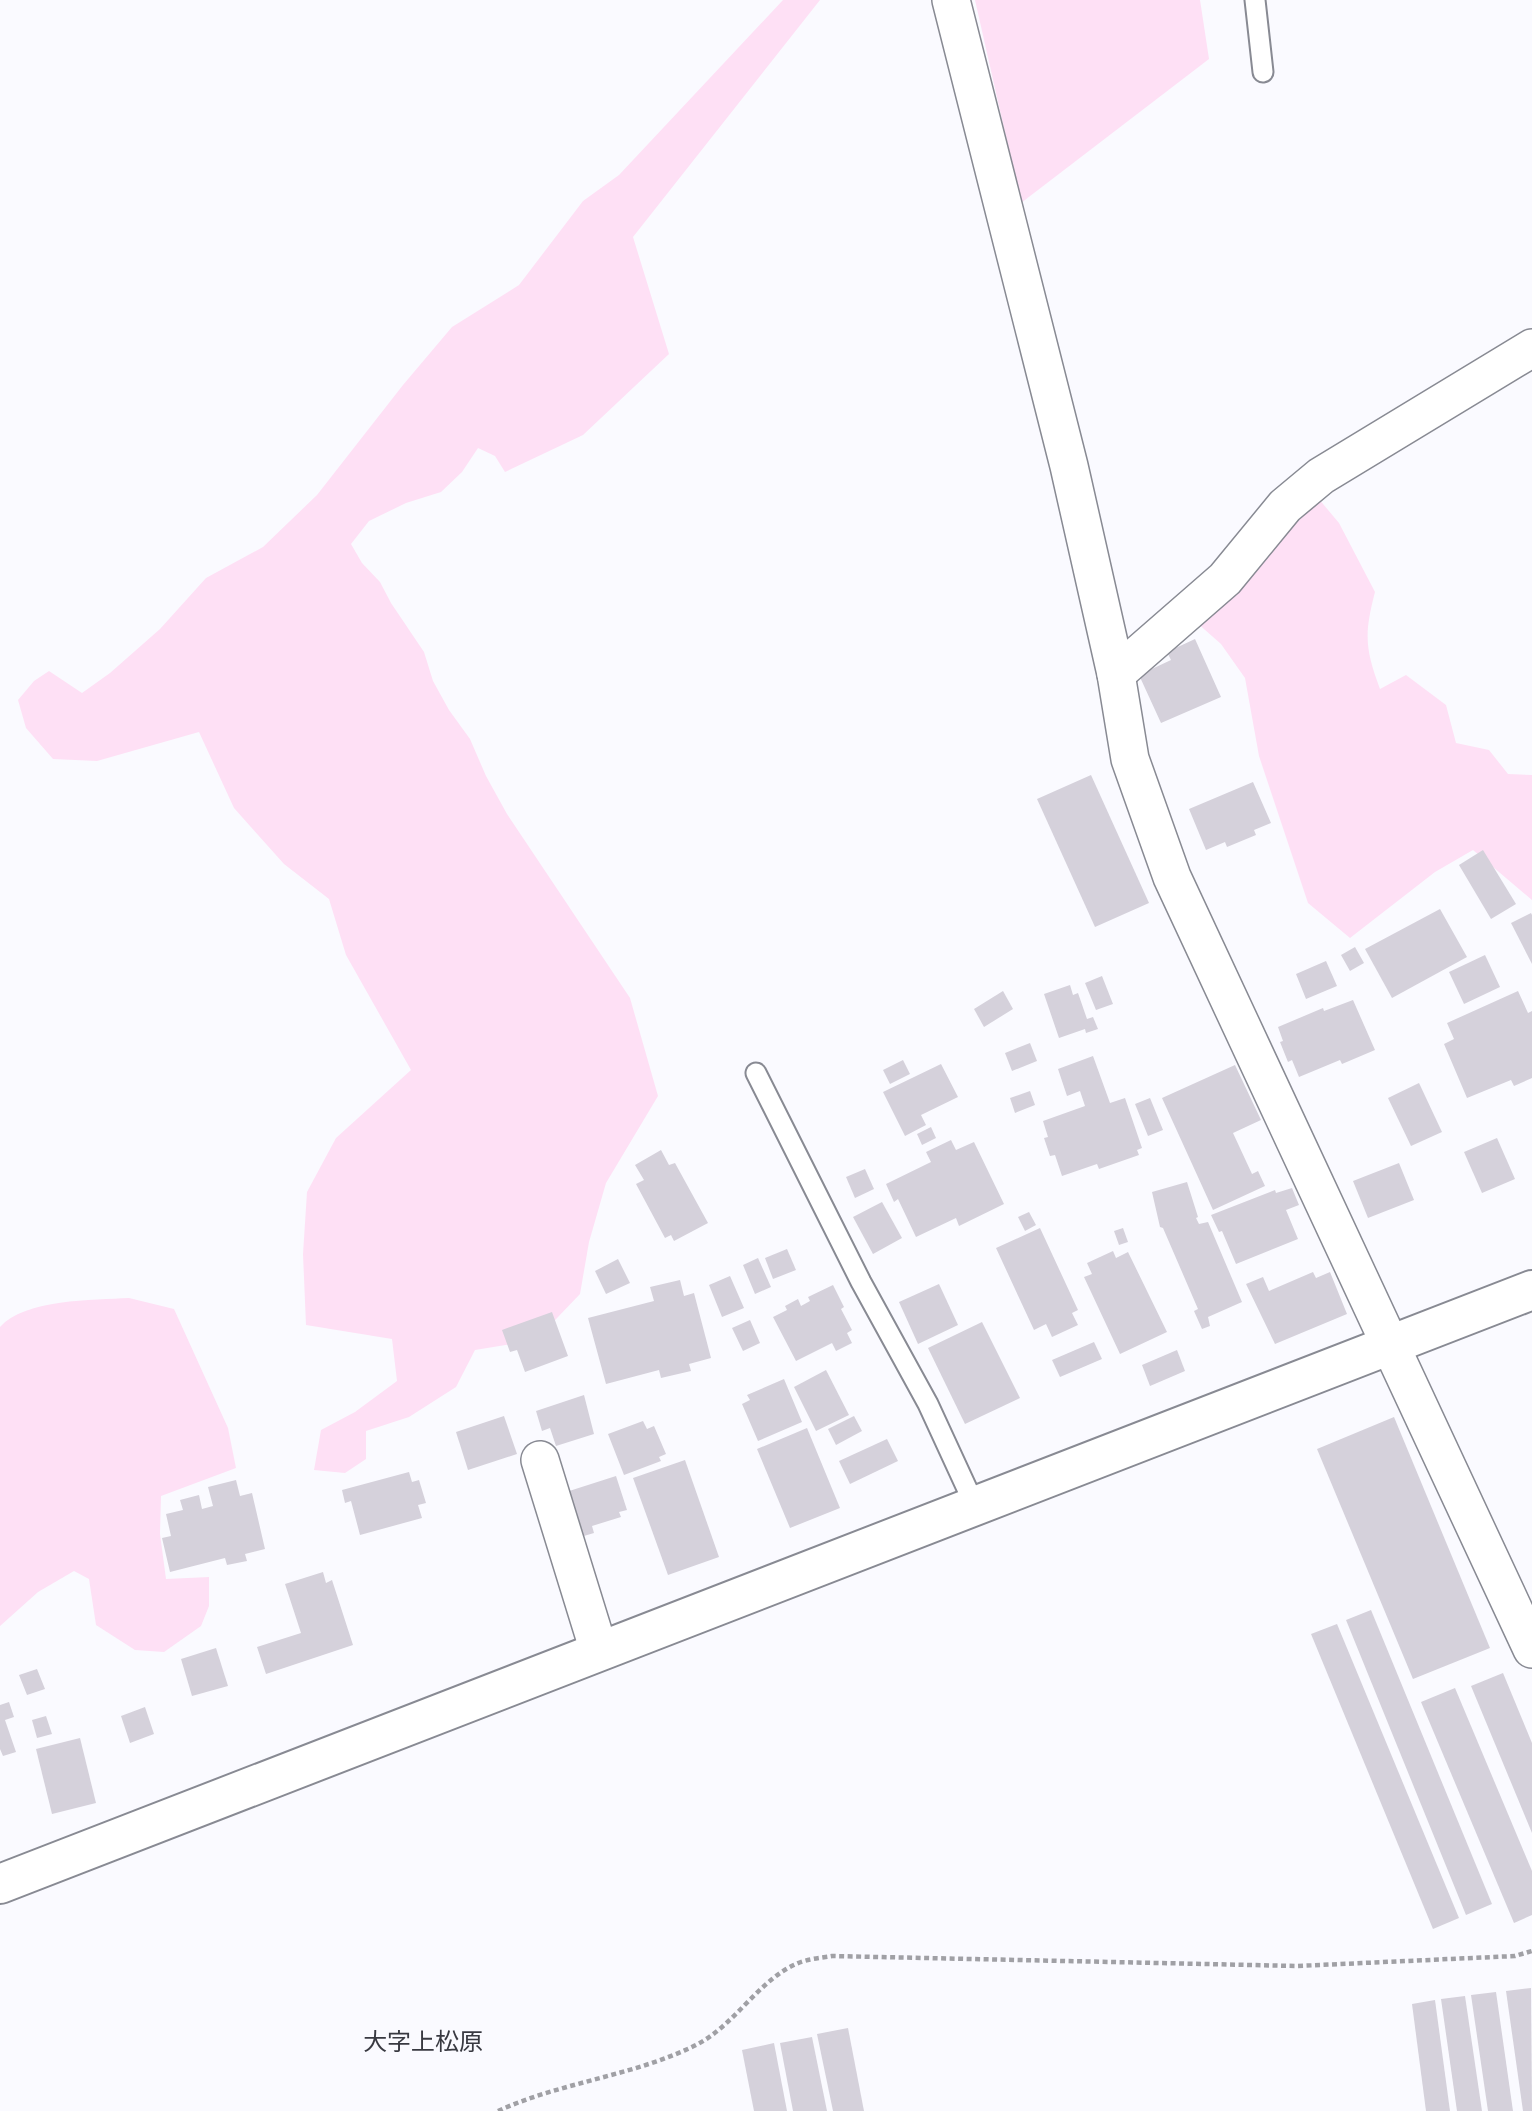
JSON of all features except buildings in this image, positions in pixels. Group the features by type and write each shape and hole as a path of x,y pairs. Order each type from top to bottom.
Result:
{"street":[{"path":"951,0 1069,466 1116,674 1130,760 1172,877 1532,1649"},
{"path":"1116,674 1225,579 1285,506 1321,476 1532,348"},
{"path":"0,1884 1532,1290"},
{"path":"540,1460 598,1651"}],"lane":[{"path":"1255,0 1263,72"},
{"path":"756,1073 861,1282 928,1404 975,1506"}],"path":[{"path":"498,2111 542,2094 646,2065 698,2044 730,2021 778,1975 797,1963 832,1956 1298,1966 1516,1956 1531,1953"}],"shaded area":[{"path":"783,0 820,0 633,237 669,354 583,435 505,472 495,456 478,448 462,472 441,492 406,503 369,521 351,544 362,563 380,582 424,652 433,681 449,710 470,739 507,814 630,998 658,1096 606,1183 589,1242 580,1294 536,1340 475,1350 456,1387 409,1417 366,1431 366,1459 345,1473 314,1470 321,1430 355,1412 397,1381 392,1339 306,1325 303,1254 307,1192 336,1138 411,1070 346,955 329,899 284,864 234,808 199,732 97,761 53,759 26,728 18,700 34,681 49,671 82,693 110,673 160,629 206,578 263,547 317,495 452,327 519,285 583,201 619,175"},
{"path":"975,0 1200,0 1209,59 1021,203"},
{"path":"1318,498 1339,523 1375,592 1369,619 1368,641 1371,663 1380,689 1406,675 1446,705 1456,743 1489,750 1508,774 1532,775 1532,900 1473,850 1435,872 1350,938 1308,903 1259,756 1245,678 1221,644 1196,622"},
{"path":"129,1298 174,1309 228,1428 236,1468 161,1496 160,1534 166,1579 209,1577 209,1606 201,1626 164,1652 135,1650 96,1625 89,1579 74,1571 38,1592 0,1626 0,1327 11,1318 42,1306"}],"district":[{"name":"大字上松原","path":"423,2041"}]}
